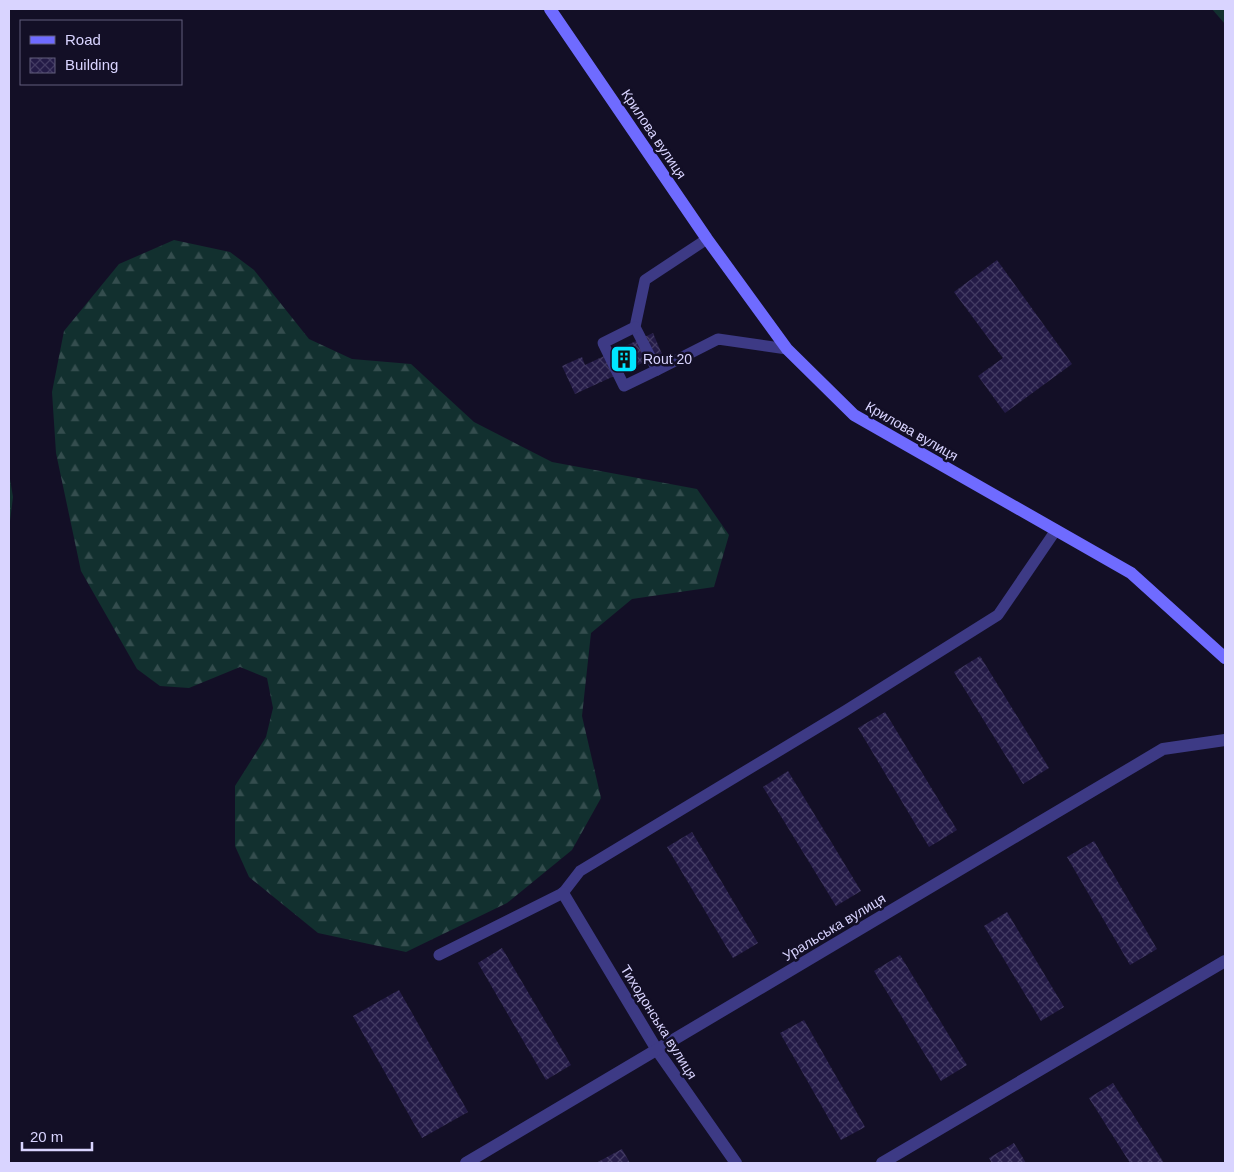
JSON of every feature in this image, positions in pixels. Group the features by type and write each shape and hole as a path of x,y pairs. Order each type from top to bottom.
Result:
{"main road":[{"name":"Крилова вулиця","path":"550,9 707,239 787,349 854,415 1131,573 1225,658"}],"street":[{"name":"Уральська вулиця","path":"466,1163 1163,748 1225,740"},
{"name":"Тиходонська вулиця","path":"563,893 657,1050 736,1163"},
{"path":"882,1163 1225,961"}],"lane":[{"path":"657,370 636,327 646,280 707,239"},
{"path":"636,327 603,343 624,386 718,339 787,349"},
{"path":"439,955 563,893 580,871 845,711 998,615 1056,530"}],"green space":[{"path":"1212,9 1225,9 1225,24"},
{"path":"174,240 230,252 254,270 309,339 352,359 411,364 474,422 552,462 697,489 729,535 714,587 632,599 591,633 582,716 601,798 572,850 507,903 406,952 318,933 249,877 235,846 235,786 266,737 273,708 267,678 240,667 189,688 160,686 137,669 81,571 56,453 52,392 64,331 119,264"},
{"path":"9,473 13,497 9,529"}],"building":[{"path":"997,260 1072,364 1005,413 978,376 1003,358 954,292"},
{"name":"Rout 20","path":"653,333 662,354 575,394 562,366 582,357 585,365"},
{"path":"980,656 1049,768 1023,784 954,672"},
{"path":"885,712 957,830 929,847 858,728"},
{"path":"788,771 861,891 836,906 763,787"},
{"path":"692,832 758,943 733,958 667,847"},
{"path":"1094,841 1157,949 1130,965 1067,857"},
{"path":"1007,912 1064,1007 1041,1021 984,926"},
{"path":"502,948 571,1065 546,1080 478,963"},
{"path":"900,955 967,1065 941,1081 874,971"},
{"path":"399,990 468,1112 422,1138 353,1016"},
{"path":"804,1020 865,1127 841,1140 780,1033"},
{"path":"1113,1083 1164,1163 1130,1163 1089,1098"},
{"path":"1014,1143 1026,1163 992,1163 989,1158"},
{"path":"622,1149 630,1163 596,1163"}],"place":[{"name":"Rout 20","path":"624,359"}]}
